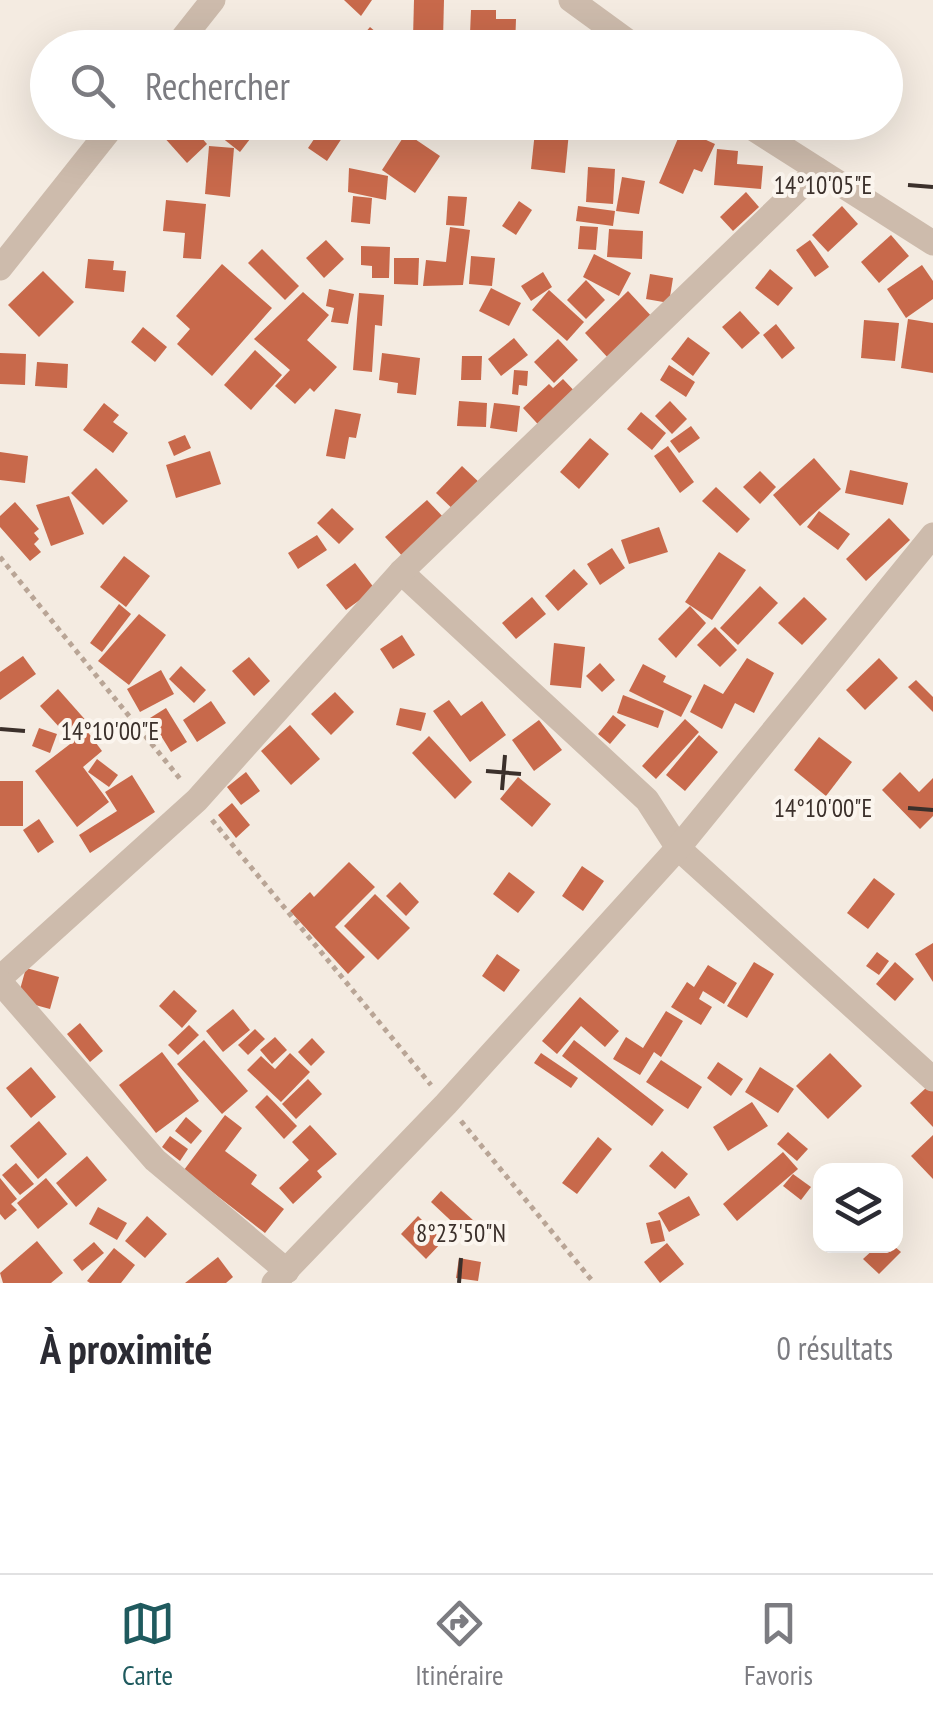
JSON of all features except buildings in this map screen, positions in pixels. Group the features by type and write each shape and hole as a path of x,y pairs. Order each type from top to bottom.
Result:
{"street":[{"path":"190,30 213,0"},
{"path":"571,0 612,30"},
{"path":"0,268 102,140"},
{"path":"771,140 933,243"},
{"path":"818,170 400,572 197,800 0,980 156,1160 281,1277 446,1104 678,848 933,535"},
{"path":"400,572 647,800 678,848 933,1079"}],"path":[{"path":"0,557 594,1283"}]}
